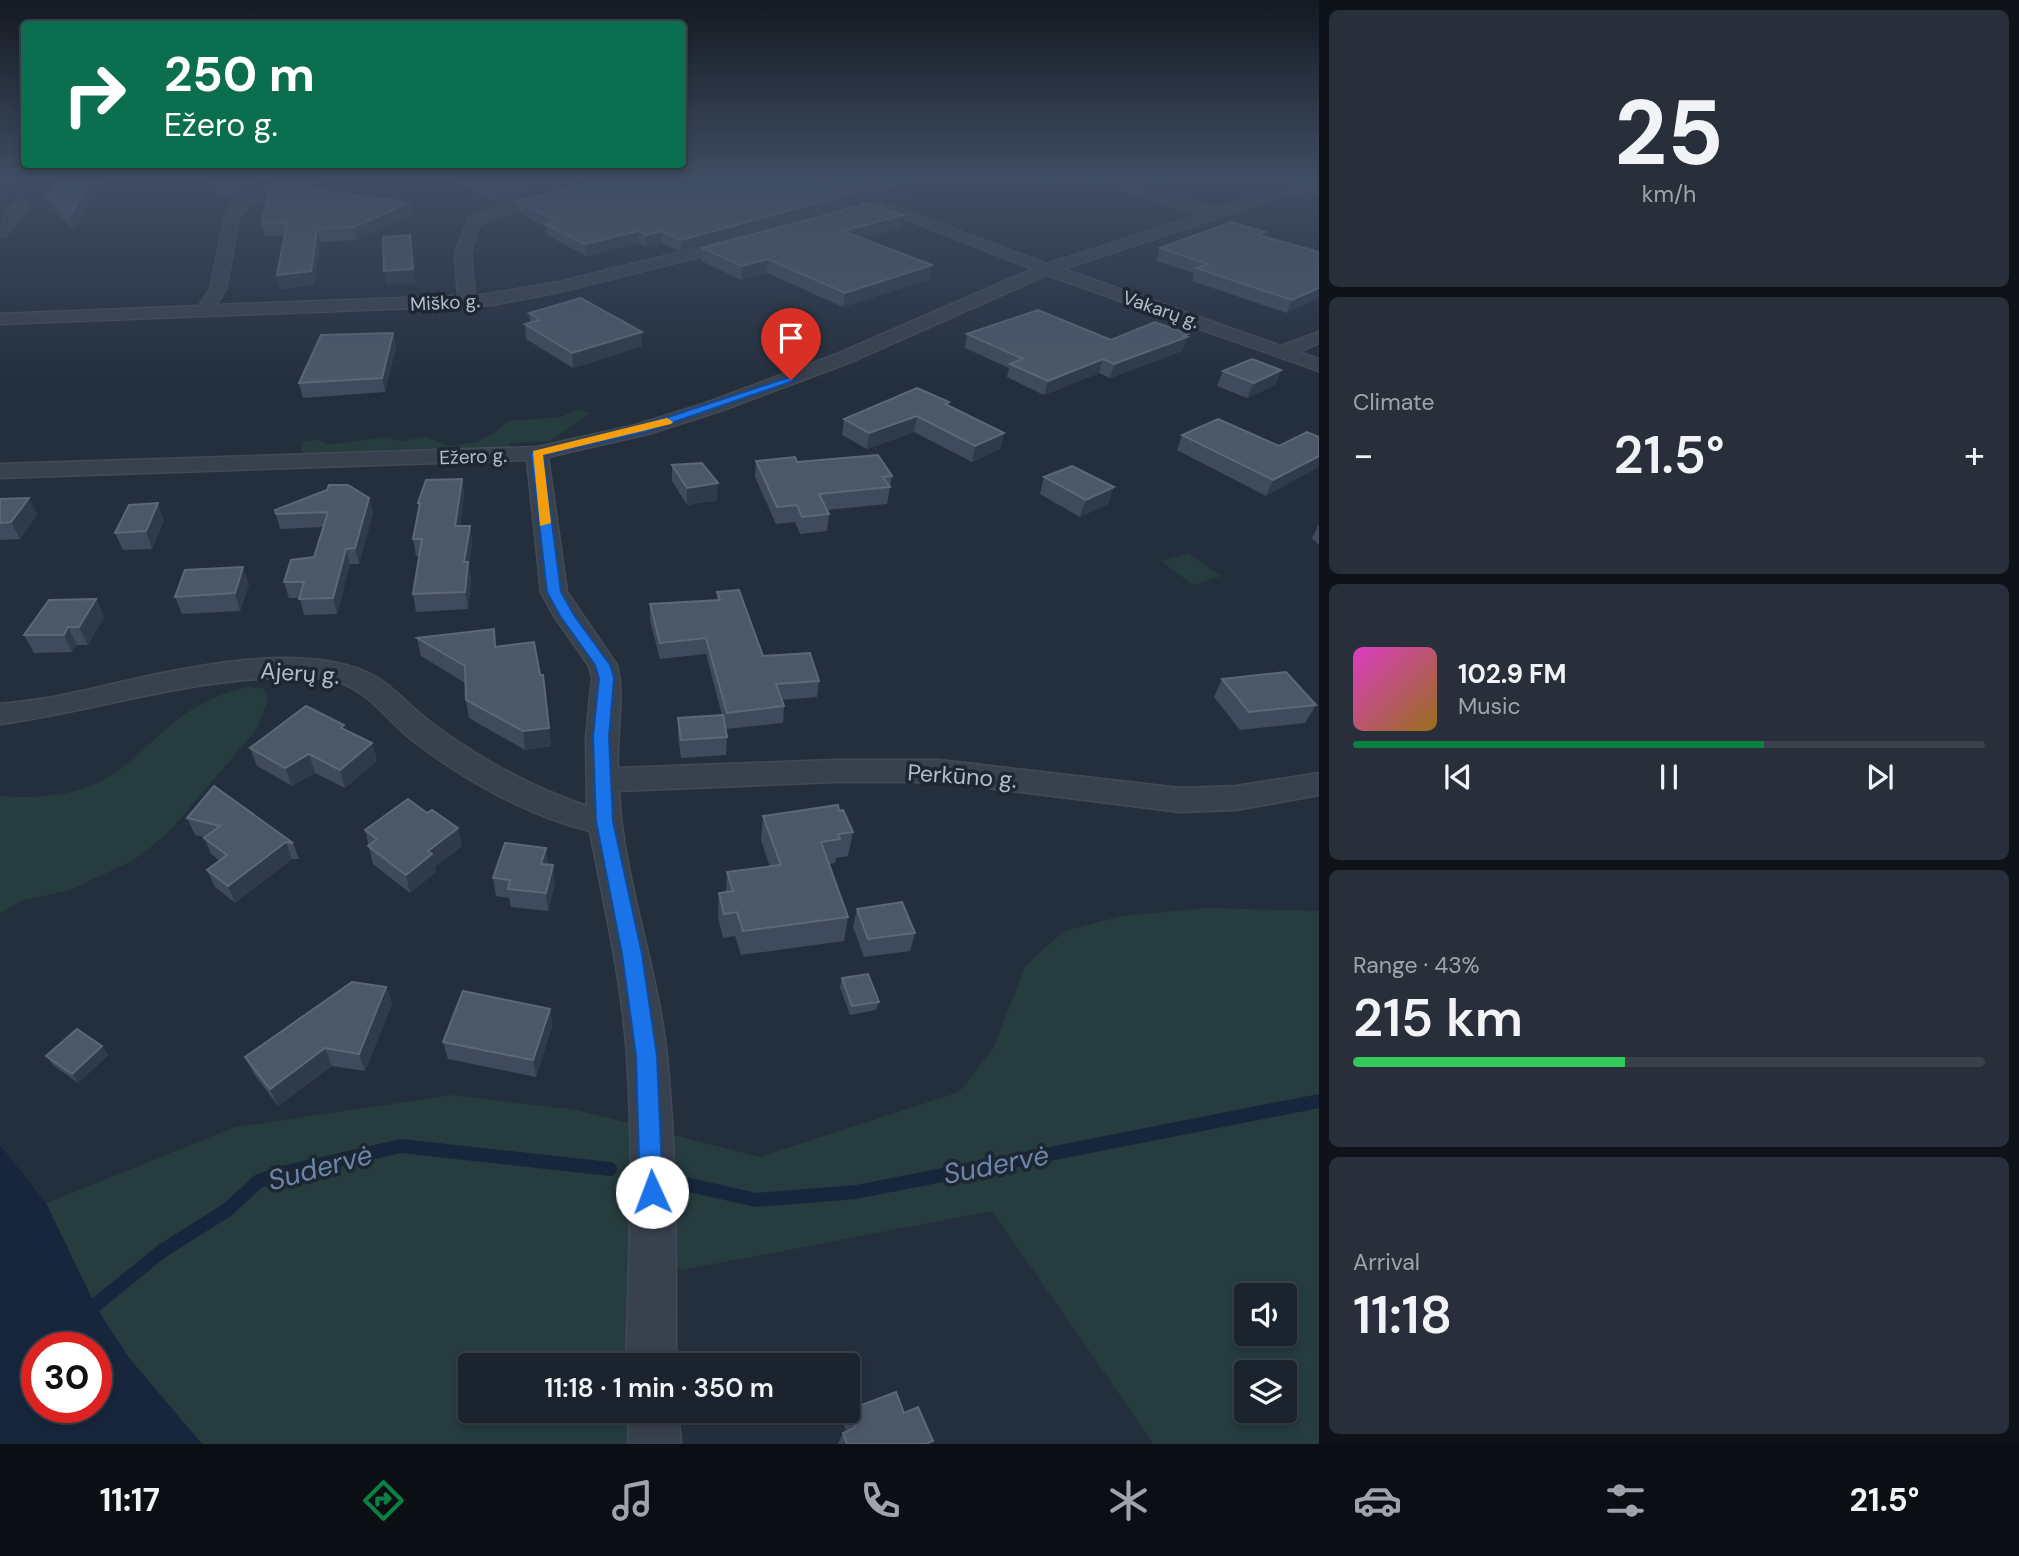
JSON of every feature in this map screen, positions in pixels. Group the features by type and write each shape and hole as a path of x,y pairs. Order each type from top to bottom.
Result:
{"street":[{"path":"205,310 218,289 227,245"},
{"path":"465,245 463,253 467,302"},
{"name":"Miško g.","path":"0,319 467,302 511,298 728,245"},
{"name":"Vakarų g.","path":"985,245 1319,365"},
{"name":"Ežero g.","path":"0,471 537,453 642,430 778,385 1047,269 1120,245"},
{"path":"1284,351 1319,337"},
{"path":"537,453 554,592 567,616 603,665 606,678 601,737 604,821 632,954 647,1056 653,1220 651,1353"},
{"name":"Ajerų g.","path":"0,714 61,706 181,676 261,668 335,672 356,678 422,732 503,779 562,811 587,821 604,821"},
{"name":"Perkūno g.","path":"604,780 834,771 939,771 1180,800 1236,798 1319,784"},
{"path":"654,1423 655,1444"}],"green space":[{"path":"578,409 590,413 550,441 510,443 509,450 302,455 302,442 317,439 328,445 384,437 402,441 425,437 450,446 476,442 495,433 508,421 561,417"},
{"path":"1188,553 1221,576 1193,585 1161,561"},
{"path":"247,687 263,688 268,700 257,729 167,834 134,860 68,891 23,900 0,913 0,796 54,795 94,785 117,771 182,716 219,696"},
{"path":"1208,908 1319,911 1319,1444 1154,1444 992,1211 683,1270 637,1257 635,1353 458,1353 458,1423 634,1423 634,1444 202,1444 129,1358 96,1307 46,1203 235,1127 453,1095 577,1110 760,1157 959,1092 994,1047 1025,966 1064,931 1121,916"}],"water":[{"path":"0,1145 46,1203 96,1307 129,1358 202,1444 0,1444"}],"building":[{"path":"283,245 315,245 311,271 277,275"},
{"path":"383,245 411,245 413,269 384,271"},
{"path":"712,245 881,245 932,265 845,293 768,259 742,266 702,248"},
{"path":"1167,245 1295,245 1319,252 1319,288 1292,300 1196,268 1208,264 1160,248"},
{"path":"581,298 642,332 572,353 525,324 540,320 529,313"},
{"path":"1038,310 1111,340 1155,322 1188,334 1183,336 1187,337 1114,364 1103,359 1048,381 1010,364 1023,359 967,334"},
{"path":"393,333 382,378 299,383 321,335"},
{"path":"1252,359 1281,370 1254,383 1223,371"},
{"path":"917,388 949,402 945,404 1004,433 975,446 917,416 869,433 844,419"},
{"path":"1218,419 1279,446 1307,432 1319,437 1319,456 1273,480 1182,435"},
{"path":"878,455 892,476 883,477 890,487 819,494 829,514 802,517 797,505 777,507 756,461 795,457 797,462"},
{"path":"702,463 718,483 687,488 672,465"},
{"path":"1072,466 1114,487 1086,500 1044,477"},
{"path":"462,479 455,526 470,526 464,562 468,562 465,592 413,594 422,539 413,539 418,503 426,480"},
{"path":"329,485 348,485 369,498 355,548 346,549 333,598 299,599 304,582 284,582 291,560 314,557 328,512 276,514 275,510 327,490"},
{"path":"29,498 11,522 0,523 0,499"},
{"path":"158,503 146,531 115,533 129,505"},
{"path":"243,567 235,593 175,597 185,570"},
{"path":"739,590 763,656 810,653 819,681 776,684 784,706 727,713 706,638 660,643 650,604 720,600 717,592"},
{"path":"96,599 79,627 68,627 64,635 24,635 49,600"},
{"path":"494,629 495,647 534,642 540,675 543,675 549,728 523,731 466,700 465,666 417,638"},
{"path":"1286,672 1316,705 1249,712 1222,679"},
{"path":"306,706 372,743 340,770 309,754 285,768 250,748"},
{"path":"723,715 727,737 681,740 678,718"},
{"path":"214,786 293,843 286,842 228,886 207,870 227,855 204,838 220,826 187,818"},
{"path":"408,799 427,813 432,810 458,828 428,851 432,854 406,875 368,846 377,839 365,830"},
{"path":"838,805 853,832 838,834 840,839 821,842 848,917 743,931 737,912 724,914 719,893 733,891 727,872 781,865 763,816"},
{"path":"505,843 546,848 541,864 553,865 546,893 508,889 510,880 493,878"},
{"path":"902,902 915,933 868,939 857,909"},
{"path":"868,974 879,1002 852,1006 842,978"},
{"path":"352,982 386,987 359,1054 325,1048 270,1089 245,1057"},
{"path":"463,991 550,1009 533,1060 443,1042"},
{"path":"77,1029 102,1046 72,1074 46,1056"},
{"path":"896,1392 904,1413 918,1407 933,1441 925,1444 847,1444 843,1433 855,1428 853,1423 860,1423 860,1406"}],"waterway":[{"name":"Sudervė","path":"672,1181 756,1200 856,1192 1319,1101"},
{"name":"Sudervė","path":"88,1311 162,1251 227,1210 259,1181 287,1172 401,1146 610,1169"}],"slow traffic":[{"path":"544,523 537,453 667,422"}],"route":[{"path":"652,1192 647,1056 632,954 604,821 601,737 606,678 603,665 567,616 554,592 537,453 642,430 791,380"}]}
